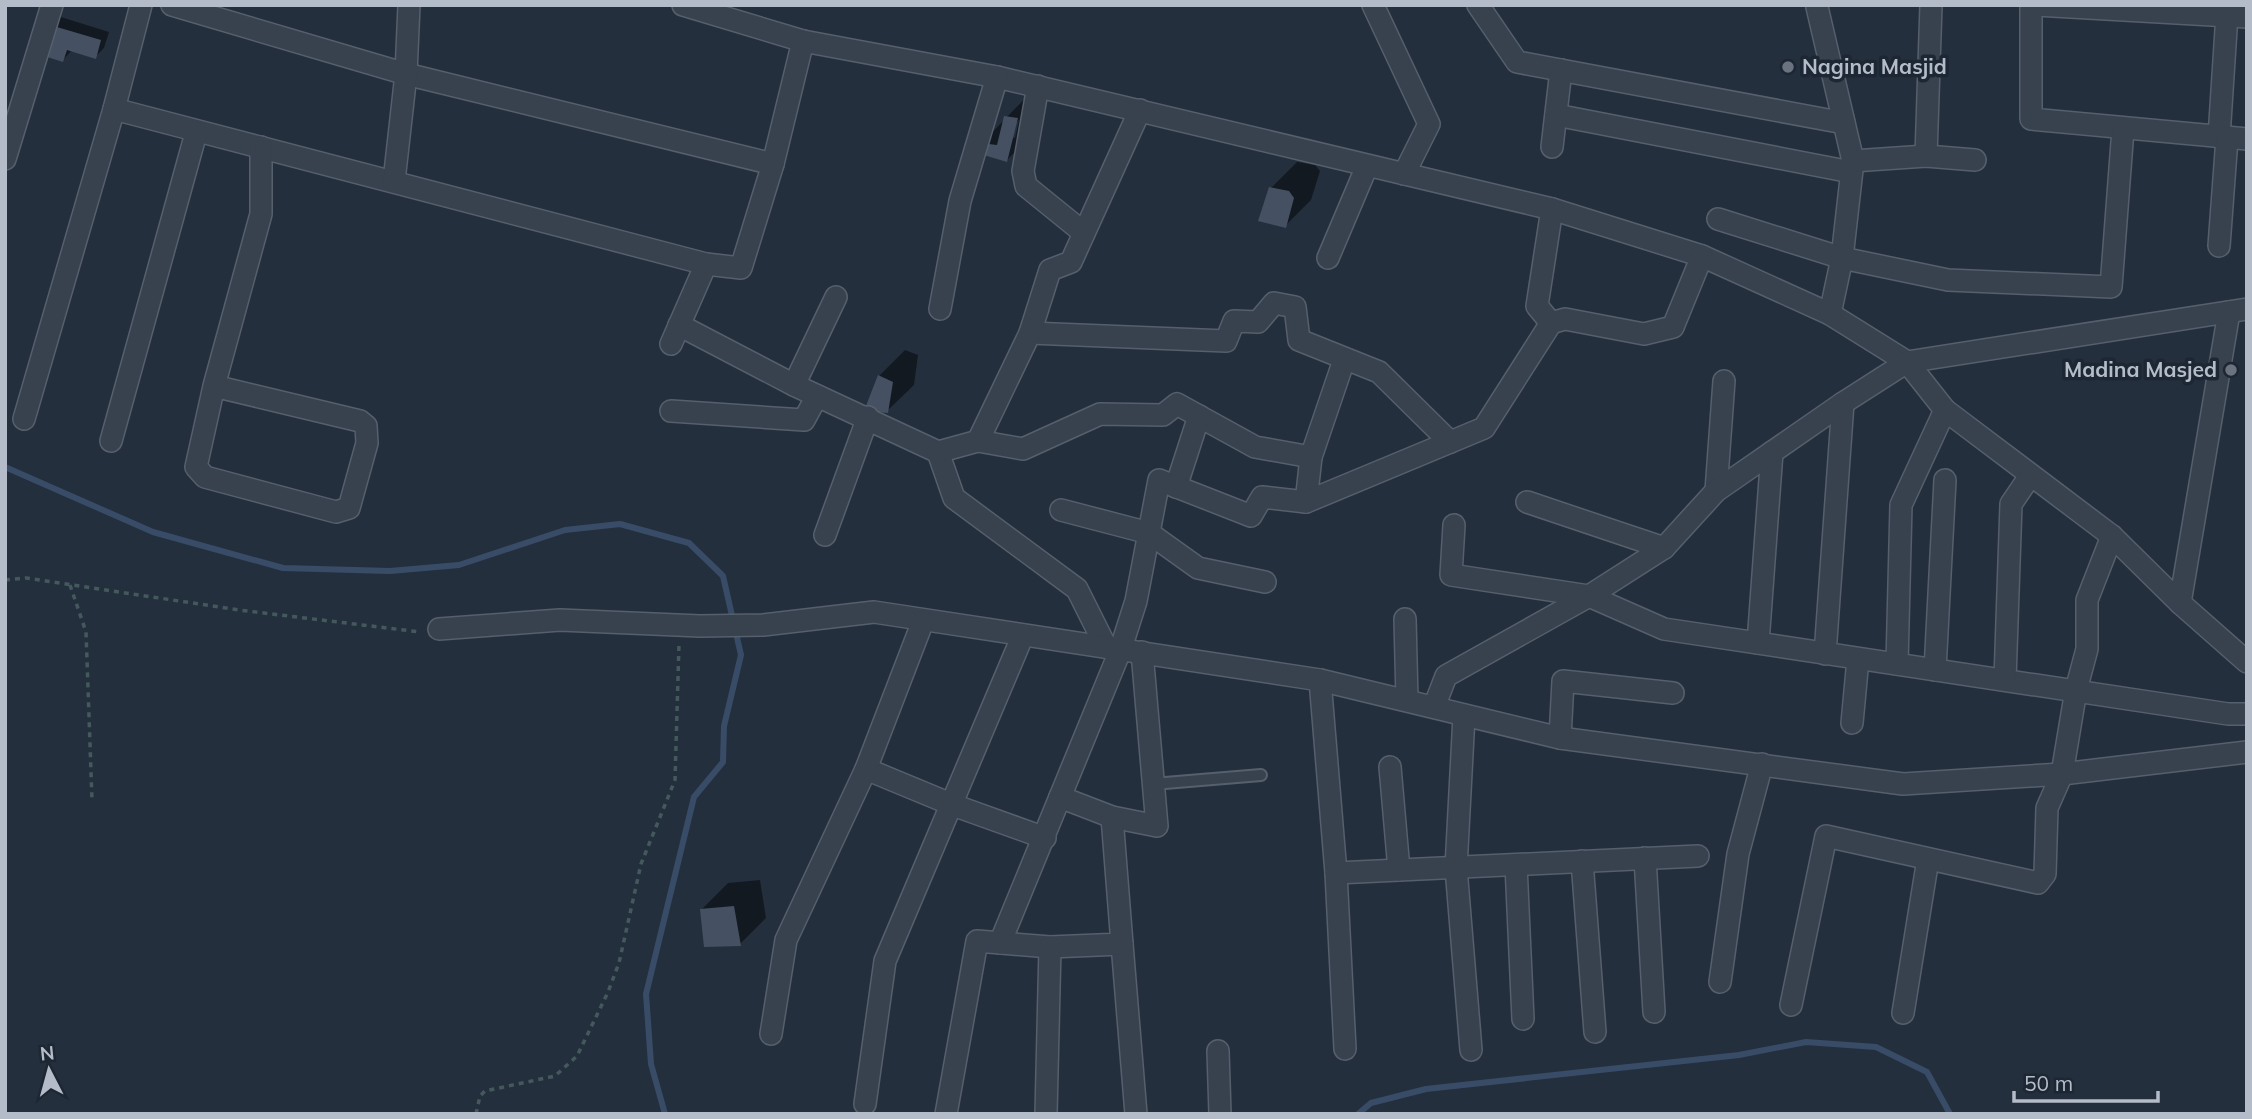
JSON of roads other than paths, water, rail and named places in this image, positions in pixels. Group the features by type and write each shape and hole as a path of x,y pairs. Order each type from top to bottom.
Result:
{"street":[{"path":"5,159 11,115 52,5"},
{"path":"24,419 114,109 141,5"},
{"path":"172,5 406,75 774,164"},
{"path":"394,181 406,75 409,5"},
{"path":"683,5 803,41 998,77 1552,209 1702,256 1830,314 1907,362 1945,410 2112,536 2180,603 2247,662"},
{"path":"1373,5 1429,124 1404,174"},
{"path":"1478,5 1517,62 1844,123"},
{"path":"1926,156 1931,5"},
{"path":"2219,246 2231,138 2237,16 2106,6 2033,5 2031,119 2231,138"},
{"path":"1810,6 1844,123 1852,167 1842,258 1830,314"},
{"path":"114,109 196,133 394,181 706,264 741,268 774,164 803,41"},
{"path":"1552,147 1561,71"},
{"path":"940,309 961,201 998,77"},
{"path":"1038,86 1023,171 1026,186 1084,233"},
{"path":"978,440 1030,333 1050,270 1071,262 1140,110"},
{"path":"1556,115 1852,167 1926,156 1975,160"},
{"path":"1718,219 1842,258 1948,280 2111,287 2123,129"},
{"path":"111,441 196,133"},
{"path":"214,386 349,418 366,426 367,443 349,508 336,512 199,474 195,460 214,386 261,214 261,147"},
{"path":"1328,258 1367,166"},
{"path":"1551,323 1537,306 1552,209"},
{"path":"1000,943 1123,650 1136,601 1159,480 1251,516 1262,497 1306,502 1485,428 1551,323 1565,318 1644,334 1672,327 1702,256"},
{"path":"706,264 675,334 868,417 938,452 978,440 1023,449 1100,414 1163,415 1177,404 1255,447 1311,457"},
{"path":"794,385 836,297"},
{"path":"1030,333 1226,341 1234,321 1258,322 1275,303 1295,307 1299,340 1379,372 1450,442"},
{"path":"1434,707 1446,676 1589,596 1664,548 1716,491 1843,402 1907,362 2238,311 2180,603"},
{"path":"1306,502 1311,457 1344,360"},
{"path":"1716,491 1724,381"},
{"path":"671,411 804,420 817,396"},
{"path":"1825,653 1843,402"},
{"path":"1897,664 1901,505 1945,410"},
{"path":"1176,487 1199,416"},
{"path":"825,535 868,417"},
{"path":"938,452 954,498 1077,589 1123,650 1153,784 1157,826 1112,817 1060,797"},
{"path":"1758,643 1772,452"},
{"path":"2005,680 2011,504 2030,476"},
{"path":"1935,670 1945,480"},
{"path":"1527,502 1664,548"},
{"path":"1061,510 1149,533 1198,568 1265,582"},
{"path":"1454,525 1451,575 1589,596 1664,629 2228,714 2247,714"},
{"path":"1791,1005 1826,836 2038,883 2045,874 2047,808 2062,774 2076,690 2087,649 2087,600 2112,536"},
{"path":"439,629 560,620 756,625 874,612 1320,680 1560,738 1903,784 2062,774 2247,752"},
{"path":"1405,619 1407,700"},
{"path":"771,1034 786,940 866,769 923,621"},
{"path":"865,1104 885,961 1023,635"},
{"path":"1852,723 1858,659"},
{"path":"1320,680 1336,873 1345,1049"},
{"path":"1560,738 1563,681 1673,693"},
{"path":"1464,716 1456,868 1471,1051"},
{"path":"1720,982 1738,854 1762,764"},
{"path":"1390,766 1398,870"},
{"path":"866,769 953,805 1045,838"},
{"path":"1112,817 1136,1114"},
{"path":"1336,873 1698,856"},
{"path":"1645,858 1654,1012"},
{"path":"1903,1013 1928,859"},
{"path":"1582,861 1595,1032"},
{"path":"1516,865 1523,1018"},
{"path":"946,1114 977,941 1050,947 1122,944"},
{"path":"1046,1114 1050,947"},
{"path":"1218,1051 1220,1114"}],"lane":[{"path":"1153,784 1261,775"}],"waterway":[{"path":"5,467 153,532 283,568 390,571 459,565 565,530 620,524 689,543 723,576 741,655 724,726 723,762 694,797 646,994 651,1064 665,1114"},
{"path":"1358,1114 1371,1103 1426,1089 1739,1055 1806,1042 1876,1047 1927,1072 1950,1114"}],"place":[{"name":"Nagina Masjid","path":"1788,67"},
{"name":"Madina Masjed","path":"2231,370"}]}
